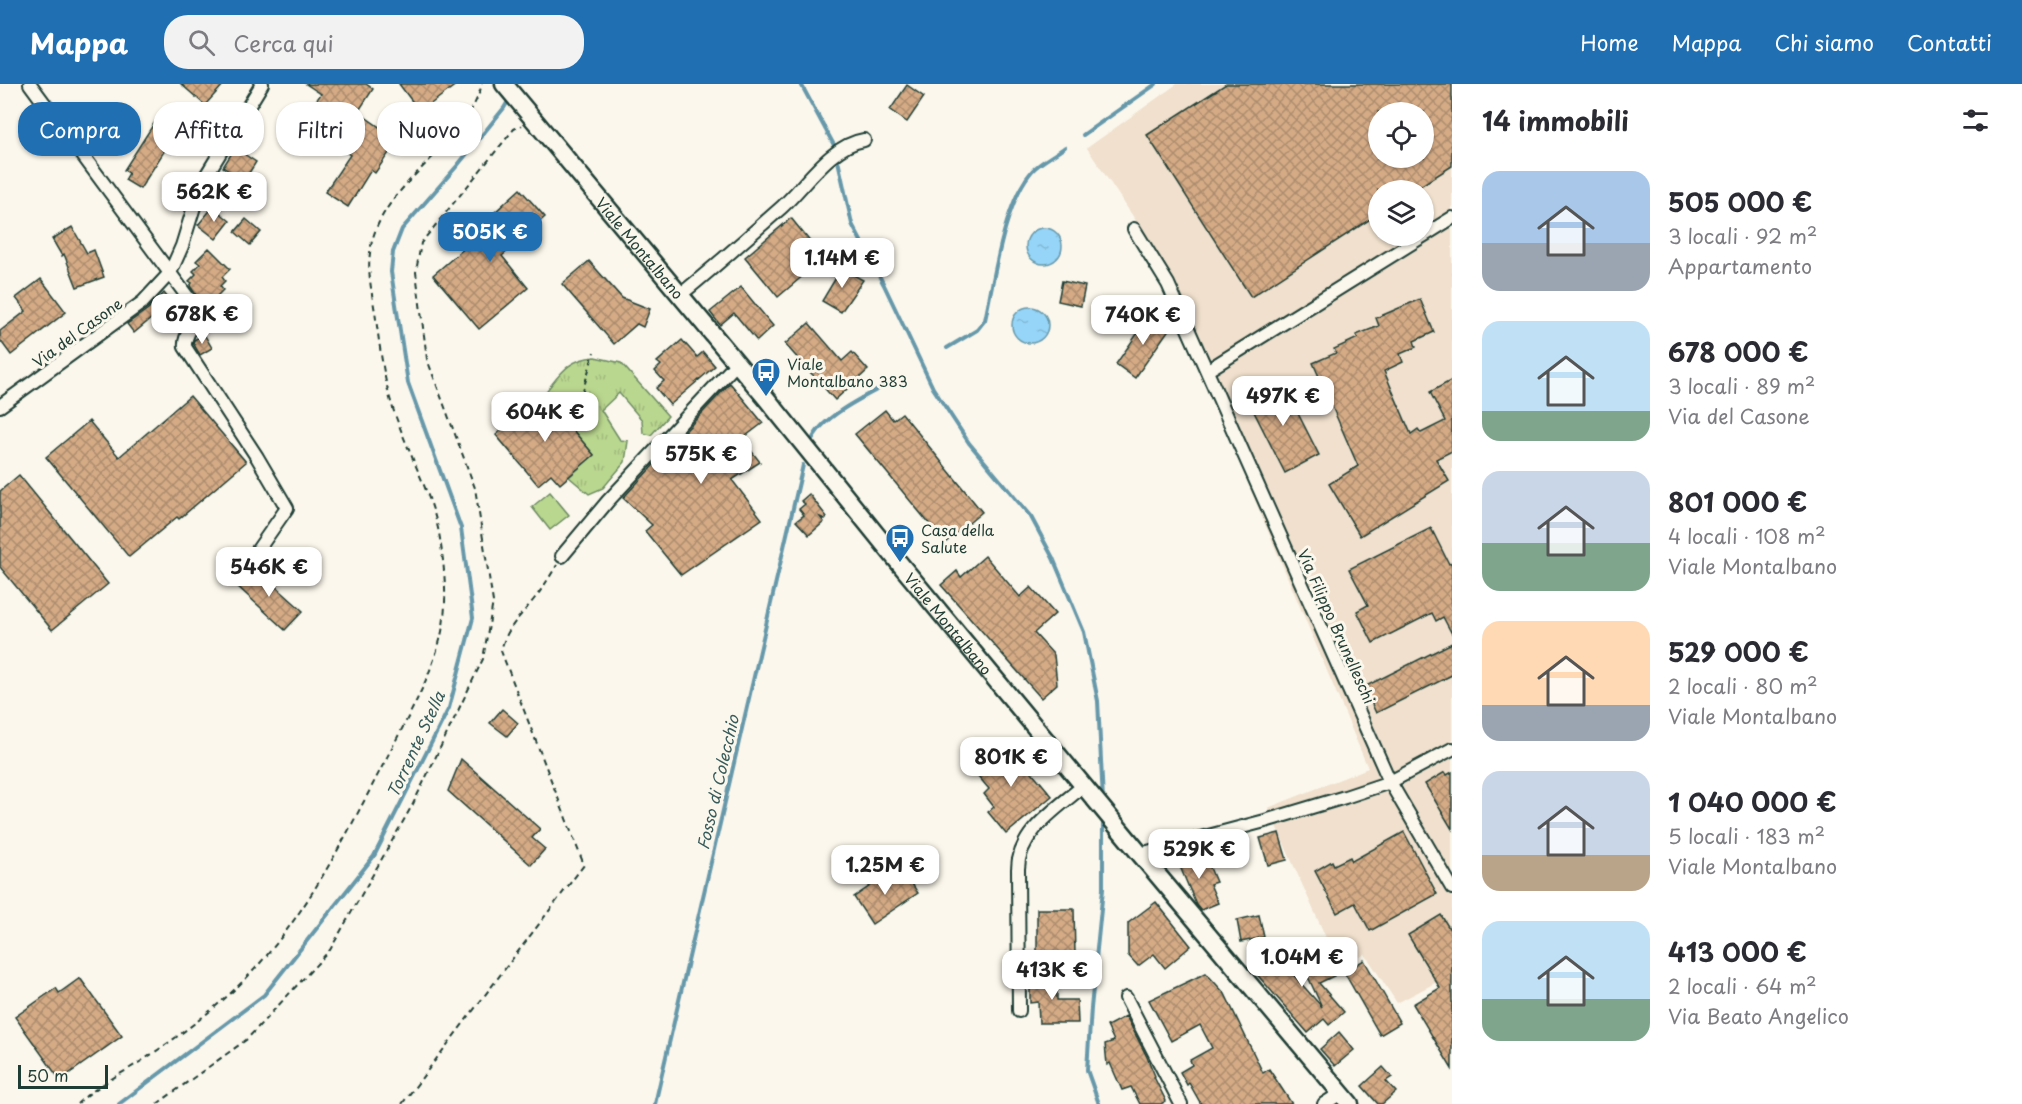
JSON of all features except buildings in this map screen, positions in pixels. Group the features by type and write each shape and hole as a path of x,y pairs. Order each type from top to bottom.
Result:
{"main road":[{"name":"Viale Montalbano","path":"504,84 528,117 680,295 1111,819 1345,1098"}],"street":[{"path":"30,84 197,312 184,342 185,347 257,457 287,508 255,554"},
{"name":"Via del Casone","path":"0,406 143,302 170,273 182,246 201,184 262,84"},
{"path":"680,295 785,204 811,175 842,149 864,140"},
{"path":"1208,370 1452,218"},
{"name":"Via Filippo Brunelleschi","path":"1134,229 1168,284 1208,370 1390,782 1448,871 1452,888"},
{"path":"562,556 608,501 736,364"},
{"path":"1140,854 1265,821 1390,782 1452,749"},
{"path":"1018,1011 1018,868 1020,854 1030,834 1087,790"},
{"path":"1126,998 1181,1104"},
{"path":"1324,1104 1345,1098"}],"path":[{"path":"77,1104 190,1028 233,991 265,957 309,898 339,850 402,731 424,682 441,637 444,616 440,539 430,502 390,402 369,274 370,252 375,230 384,212 465,120 478,99 483,84"},
{"path":"157,1104 246,1040 330,950 413,804 483,659 494,602 475,488 427,359 416,272 421,243 514,129 528,117"},
{"path":"564,420 581,397 594,352"},
{"path":"402,1104 584,865 501,651 503,641 513,623 539,593 562,556"}],"shaded area":[{"path":"1177,84 1452,84 1452,974 1397,1003 1365,954 1340,969 1268,808 1368,768 1203,377 1208,353 1159,255 1087,148"}],"green space":[{"path":"595,357 621,363 668,416 651,435 643,433 642,420 619,393 601,410 620,440 628,441 625,462 603,488 589,494 569,477 594,455 543,395 565,369 577,361"},
{"path":"550,492 569,515 550,530 532,507"}],"water":[{"path":"1044,228 1057,233 1062,246 1057,259 1044,264 1031,259 1026,246 1031,233"},
{"path":"1030,307 1043,312 1048,325 1043,338 1030,343 1017,338 1012,325 1017,312"}],"waterway":[{"path":"801,84 835,147 852,224 933,388 969,443 1031,517 1053,558 1084,632 1098,701 1103,800"},
{"name":"Fosso di Colecchio","path":"1083,135 1156,84"},
{"name":"Torrente Stella","path":"119,1104 264,995 374,856 449,708 473,618 461,528 408,383 391,272 393,252 402,229 457,166 510,98"},
{"name":"Fosso di Colecchio","path":"947,348 977,330 985,320 1001,242 1014,202 1032,171 1065,147"},
{"name":"Fosso di Colecchio","path":"813,438 819,429 840,411 901,377"},
{"name":"Fosso di Colecchio","path":"655,1104 803,465"},
{"path":"1099,1104 1087,1070 1103,889 1103,819"}],"place":[{"name":"Viale Montalbano 383","path":"766,398"},
{"name":"Casa della Salute","path":"900,564"}]}
